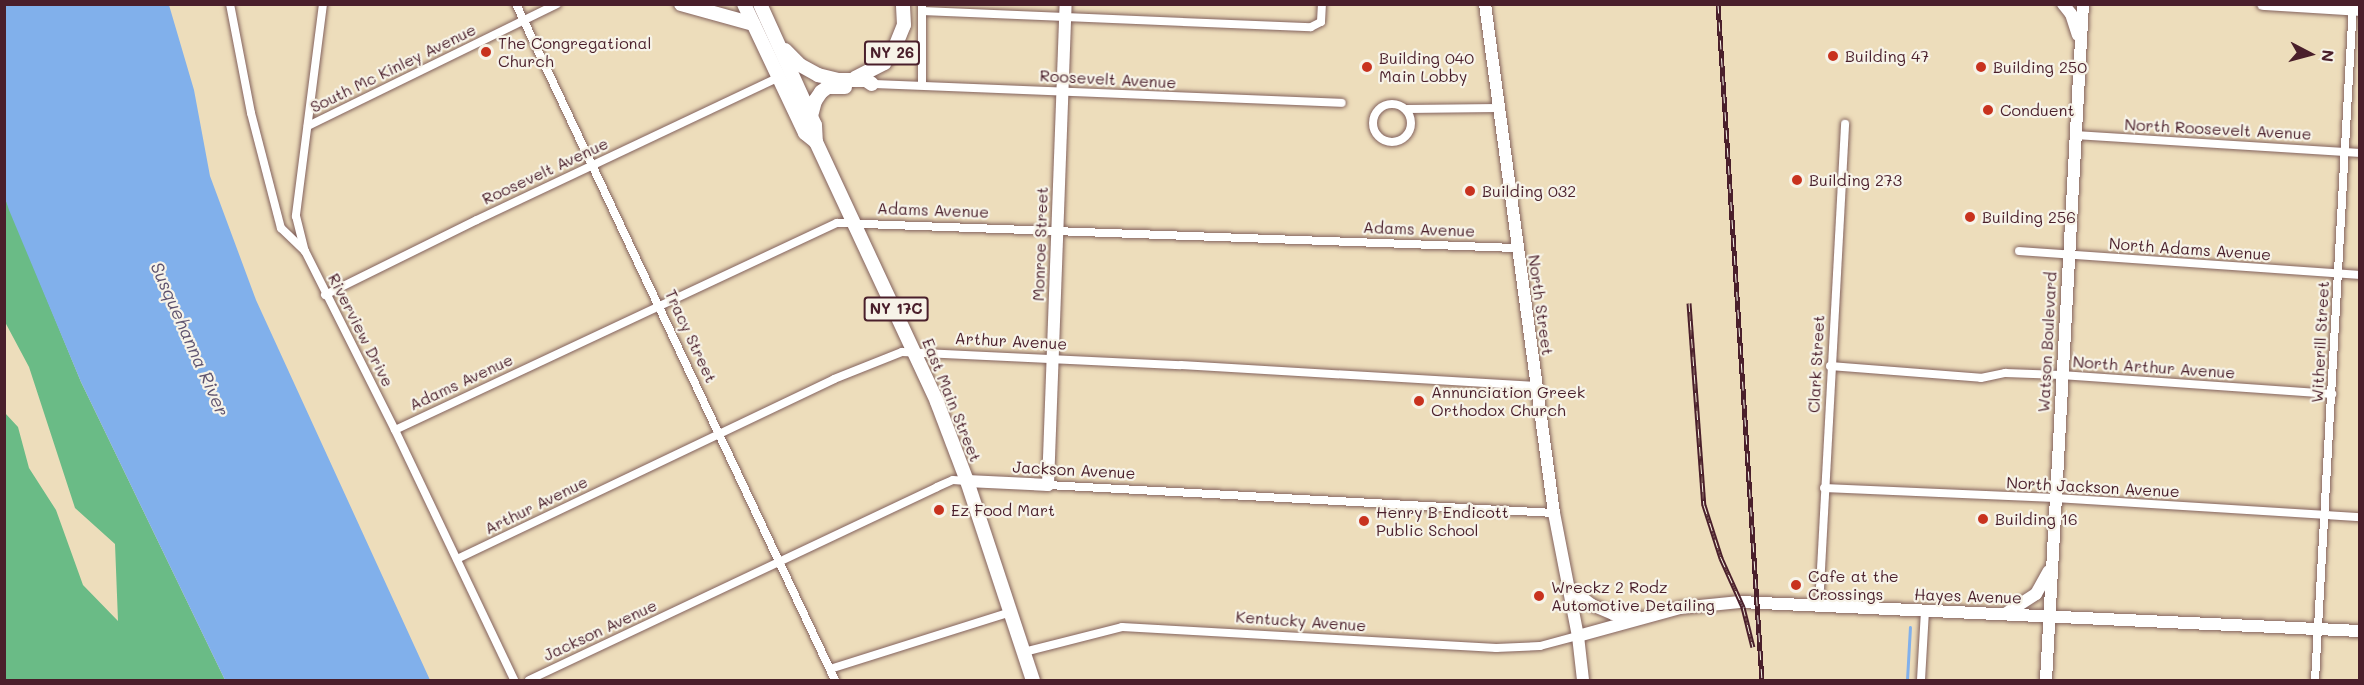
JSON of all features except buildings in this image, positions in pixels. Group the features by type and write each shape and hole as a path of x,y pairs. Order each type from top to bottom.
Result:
{"main road":[{"path":"681,4 753,24"},
{"name":"East Main Street","path":"744,4 804,133 816,142"},
{"name":"East Main Street","path":"760,4 816,125 816,142 915,352 967,481 1033,681"},
{"name":"NY 26","path":"777,42 808,71 838,80 849,79 871,71 884,63 893,52 904,25 903,4"},
{"path":"811,116 815,101 828,87 865,88 872,84 866,80 849,79"}],"street":[{"path":"230,4 251,113 281,228 305,251"},
{"name":"Riverview Drive","path":"323,4 296,216 305,251 458,559 514,681"},
{"name":"Tracy Street","path":"516,4 660,305 835,681"},
{"name":"South Mc Kinley Avenue","path":"308,126 557,4"},
{"path":"922,86 922,8 1066,11 1311,27 1321,22 1322,4"},
{"name":"North Street","path":"1485,4 1554,513 1578,636 1583,681"},
{"path":"2063,4 2071,14 2080,41"},
{"name":"Watson Boulevard","path":"2046,681 2061,375 2084,4"},
{"path":"2263,4 2355,8"},
{"name":"Witherill Street","path":"2315,681 2355,8"},
{"name":"Monroe Street","path":"1048,485 1066,11"},
{"name":"Roosevelt Avenue","path":"325,295 778,78"},
{"name":"Roosevelt Avenue","path":"872,84 1342,104"},
{"path":"1407,109 1412,123 1407,135 1396,142 1383,141 1378,137 1372,125 1378,109 1393,103 1407,109 1498,108"},
{"name":"Clark Street","path":"1819,606 1830,366 1845,124"},
{"name":"North Roosevelt Avenue","path":"2075,135 2360,153"},
{"name":"Adams Avenue","path":"395,430 830,224 854,222 1058,229 1517,248"},
{"name":"North Adams Avenue","path":"2019,251 2360,275"},
{"name":"Arthur Avenue","path":"458,559 893,354 915,352 1053,358 1536,386"},
{"name":"North Arthur Avenue","path":"1830,366 1981,378 2005,373 2061,375 2332,394"},
{"name":"Jackson Avenue","path":"529,681 953,480 1554,513"},
{"name":"North Jackson Avenue","path":"1824,488 2055,498 2360,517"},
{"path":"2005,614 2036,594 2044,584 2052,564"},
{"path":"1568,587 1592,605 1613,614 1647,617"},
{"name":"Hayes Avenue","path":"1578,636 1680,608 1722,603 2360,631"},
{"path":"1920,681 1925,611"},
{"path":"830,669 1011,612"},
{"name":"Kentucky Avenue","path":"1024,652 1122,627 1496,648 1540,646 1578,636"}],"green space":[{"path":"4,195 81,382 225,680 5,680 5,413 18,427 29,468 56,510 83,585 118,621 115,544 75,508 29,367 5,322"}],"water":[{"name":"Susquehanna River","path":"4,5 169,5 194,90 210,176 256,300 430,680 225,680 81,382 4,195"}],"waterway":[{"path":"1907,680 1910,627"}],"railway":[{"path":"1718,4 1762,680"},
{"path":"1689,303 1704,505 1721,558 1743,607 1753,647"}],"place":[{"name":"The Congregational Church","path":"486,52"},
{"name":"Building 47","path":"1833,56"},
{"name":"Building 040 Main Lobby","path":"1367,67"},
{"name":"Building 250","path":"1981,67"},
{"name":"Conduent","path":"1988,110"},
{"name":"Building 273","path":"1797,180"},
{"name":"Building 032","path":"1470,191"},
{"name":"Building 256","path":"1970,217"},
{"name":"Annunciation Greek Orthodox Church","path":"1419,401"},
{"name":"Ez Food Mart","path":"939,510"},
{"name":"Building 16","path":"1983,519"},
{"name":"Henry B Endicott Public School","path":"1364,521"},
{"name":"Cafe at the Crossings","path":"1796,585"},
{"name":"Wreckz 2 Rodz Automotive Detailing","path":"1539,596"}]}
